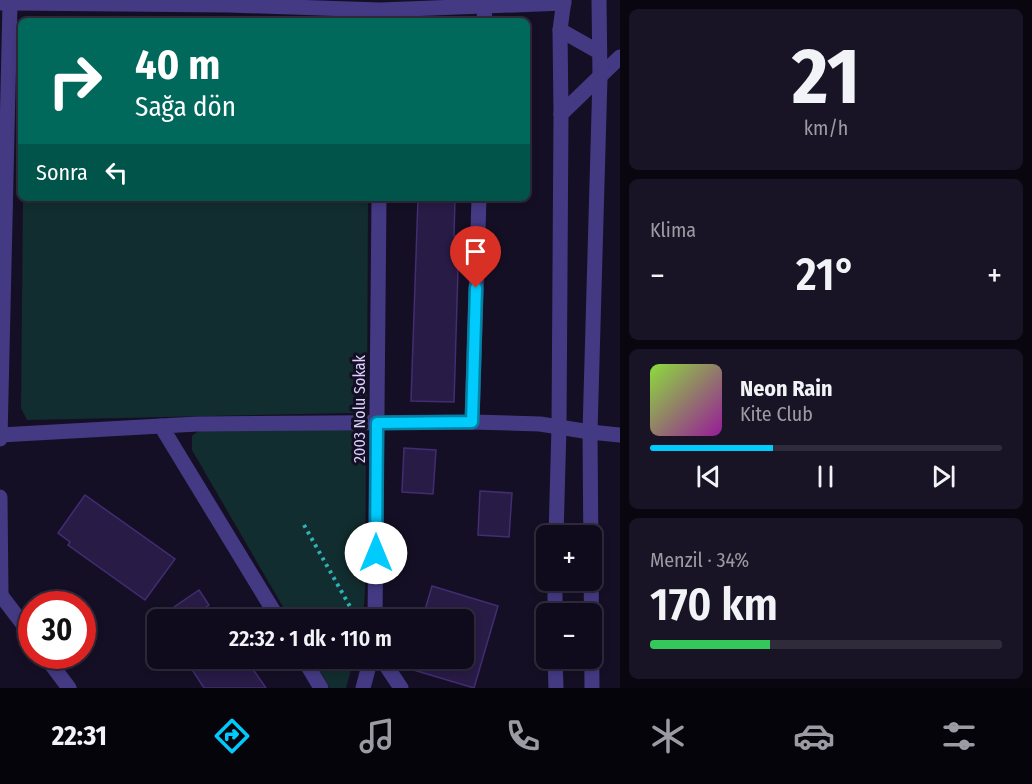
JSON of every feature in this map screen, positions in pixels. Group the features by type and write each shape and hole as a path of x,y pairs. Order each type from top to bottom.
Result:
{"street":[{"path":"592,688 590,432 600,77 599,0"},
{"path":"556,525 559,427 560,30 564,1 484,13 229,5 7,2 0,437 198,424 472,422 540,424 559,427 590,432 620,435"},
{"path":"560,30 600,52"},
{"path":"561,114 620,57"},
{"name":"2003 Nolu Sokak","path":"375,609 379,201"},
{"path":"472,422 478,201"},
{"path":"161,426 272,609"},
{"path":"0,497 1,594 18,617"},
{"path":"55,669 69,688"},
{"path":"310,669 321,688"},
{"path":"363,688 367,669"},
{"path":"388,669 401,688"},
{"path":"555,669 556,688"}],"path":[{"path":"304,525 351,609"}],"green space":[{"path":"23,201 368,201 367,411 27,420 21,408"},
{"path":"201,429 356,430 364,434 366,444 364,609 284,609 192,450 192,436"},
{"path":"319,669 351,669 346,688 330,688"}],"building":[{"path":"418,201 455,201 454,236 459,236 454,402 411,401"},
{"path":"404,448 436,450 433,494 402,492"},
{"path":"480,491 512,493 509,537 478,535"},
{"path":"85,495 175,559 145,600 68,545 70,542 58,533"},
{"path":"432,586 498,606 474,688 410,669 474,669 474,609 425,609"},
{"path":"199,590 209,605 206,609 171,609"},
{"path":"192,669 253,669 266,688 204,688"}],"route":[{"path":"376,553 377,423 472,422 476,288"}]}
